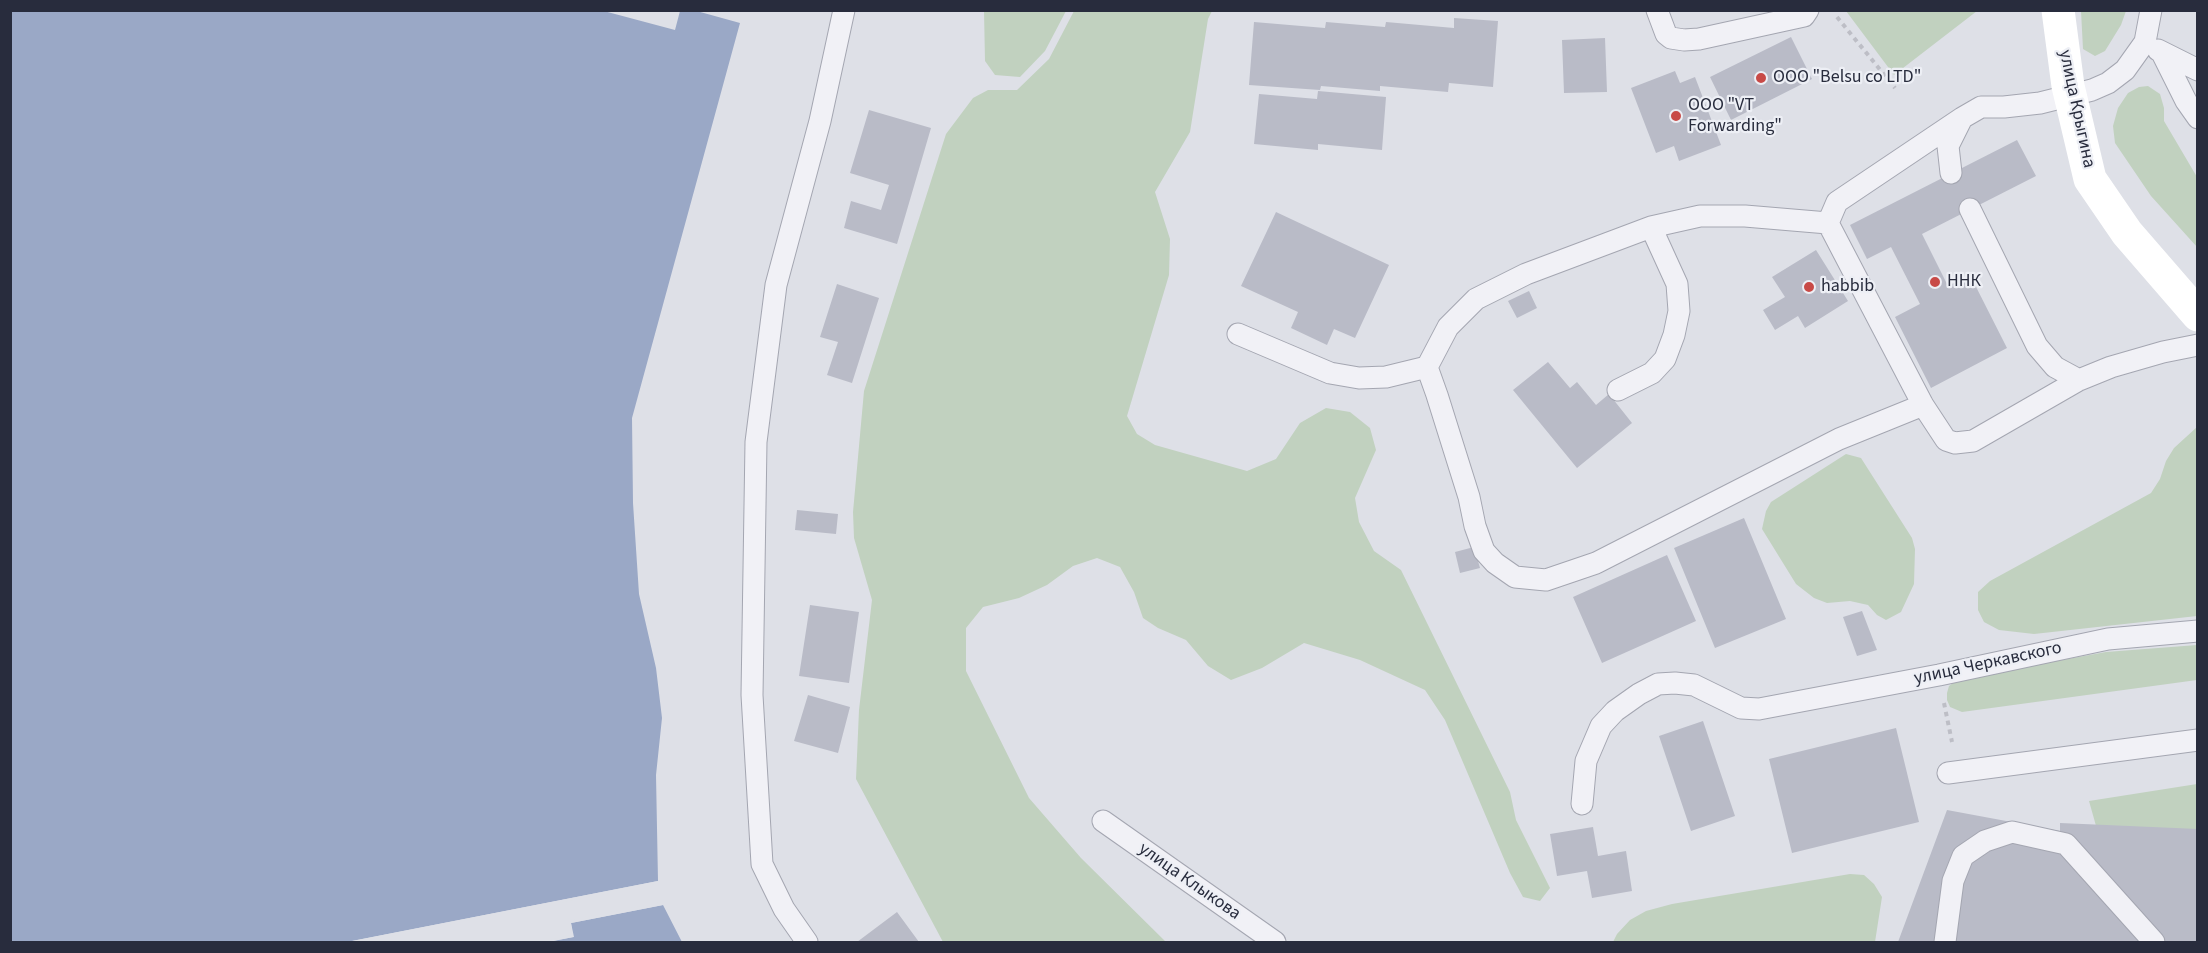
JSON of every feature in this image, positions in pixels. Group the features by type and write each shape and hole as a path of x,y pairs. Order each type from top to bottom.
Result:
{"main road":[{"name":"улица Крыгина","path":"2058,10 2068,86 2090,179 2127,233 2198,315"}],"lane":[{"path":"807,942 784,909 762,864 752,695 756,442 777,285 820,121 844,10"},
{"path":"1657,10 1666,34 1671,38 1684,40 1699,39 1804,16 1808,10"},
{"path":"2151,10 2153,47 2198,118"},
{"path":"2153,47 2108,83 2092,90 2071,96 2004,107 1981,107 1837,201 1828,223 1923,405 1946,440 1955,443 1973,441 2079,380 2153,355 2198,345"},
{"path":"2153,47 2198,70"},
{"path":"1952,173 1948,146 1962,118"},
{"path":"1970,209 2037,346 2055,367 2079,380"},
{"path":"1828,223 1745,216 1700,216 1651,227 1526,274 1476,299 1448,327 1427,367 1441,406 1484,551 1495,563 1515,577 1546,580 1596,563 1839,439 1923,405"},
{"path":"1618,390 1652,373 1665,358 1674,335 1679,311 1677,284 1651,227"},
{"path":"1238,334 1330,373 1359,378 1386,377 1427,367"},
{"name":"улица Черкавского","path":"1582,804 1586,761 1601,726 1615,711 1658,684 1675,682 1694,685 1741,708 1759,709 1939,675 2108,639 2198,631"},
{"path":"1953,772 2198,740"},
{"name":"улица Клыкова","path":"1103,822 1275,942"},
{"path":"1945,942 1953,882 1963,856 1985,841 2012,832 2066,844 2154,942"}],"path":[{"path":"1837,17 1895,88"},
{"path":"1939,675 1953,772"}],"green space":[{"path":"984,10 1066,11 1045,51 1020,77 995,75 985,61"},
{"path":"1074,11 1212,11 1208,19 1190,132 1155,192 1170,239 1169,275 1127,416 1137,434 1155,445 1247,471 1276,459 1300,423 1326,408 1350,412 1370,428 1376,450 1355,498 1359,522 1374,551 1401,570 1510,792 1516,820 1550,888 1540,901 1523,897 1510,873 1445,720 1425,690 1360,660 1304,643 1262,668 1231,680 1208,666 1186,640 1158,628 1143,618 1134,592 1120,567 1097,558 1073,566 1047,585 1019,598 983,607 966,628 966,671 1029,798 1081,858 1166,942 943,942 856,779 859,710 872,600 854,538 853,512 864,391 946,134 973,98 988,90 1017,90 1049,59"},
{"path":"1846,11 1977,11 1894,75"},
{"path":"2081,11 2126,11 2121,25 2105,51 2095,56 2083,49"},
{"path":"2148,86 2160,94 2164,108 2164,121 2197,177 2197,247 2151,196 2115,143 2113,126 2118,108 2128,93 2139,87"},
{"path":"2197,427 2197,616 2034,634 1999,630 1984,622 1978,610 1978,592 1990,581 2151,493 2174,448"},
{"path":"1846,454 1861,458 1912,538 1915,549 1914,584 1901,612 1886,620 1877,615 1868,605 1850,601 1827,603 1814,598 1796,584 1762,529 1766,511 1771,502"},
{"path":"2197,645 2197,680 1962,712 1950,707 1947,700 1949,686 1958,679 2106,652"},
{"path":"2197,784 2197,942 2172,942 2100,840 2089,801"},
{"path":"1850,874 1864,875 1874,884 1882,897 1875,942 1613,942 1630,920 1646,911 1672,904"}],"water":[{"path":"600,10 675,30 680,11 693,10 740,23 632,418 633,503 639,594 656,668 662,718 656,775 658,881 347,942 11,942 10,11"},
{"path":"663,905 682,942 549,942 573,937 571,923"}],"pier":[{"path":"658,881 659,883 363,942 347,942"},
{"path":"662,902 663,905 571,923 574,937 546,942 570,935 568,923 570,920"}],"building":[{"path":"1454,18 1498,21 1493,87 1449,83 1448,92 1380,86 1380,91 1321,86 1320,90 1249,85 1254,22 1325,28 1326,22 1385,27 1386,22 1454,28"},
{"name":"OOO \"Belsu co LTD\"","path":"1791,37 1812,79 1731,120 1710,77"},
{"path":"1605,38 1607,92 1564,93 1562,40"},
{"name":"OOO \"VT Forwarding\"","path":"1675,71 1680,83 1695,77 1721,145 1679,161 1674,146 1656,153 1631,88"},
{"path":"1318,91 1386,97 1382,150 1318,144 1318,150 1254,144 1259,94 1317,99"},
{"path":"869,110 931,128 897,244 844,228 851,201 881,210 889,185 850,173"},
{"path":"2017,140 2036,176 1922,234 1948,286 1970,275 2007,348 1931,388 1895,317 1920,304 1891,247 1867,259 1850,225"},
{"path":"1276,212 1389,265 1355,338 1334,329 1327,345 1291,328 1298,312 1241,286"},
{"name":"habbib","path":"1816,250 1848,301 1805,328 1798,316 1775,330 1763,310 1785,297 1772,277"},
{"path":"837,284 879,298 852,383 827,375 838,342 820,337"},
{"path":"1529,291 1537,308 1517,318 1508,301"},
{"path":"1548,362 1570,388 1577,382 1596,405 1609,394 1632,423 1577,468 1513,390"},
{"path":"797,510 838,514 836,534 795,530"},
{"path":"1744,518 1786,619 1715,648 1674,548"},
{"path":"1474,547 1480,568 1460,573 1455,552"},
{"path":"1667,555 1696,621 1602,663 1573,597"},
{"path":"810,605 859,612 849,683 799,676"},
{"path":"1862,611 1877,650 1857,656 1843,617"},
{"path":"808,695 850,707 838,753 794,741"},
{"path":"1703,721 1735,816 1691,831 1659,736"},
{"path":"1896,728 1919,822 1792,853 1769,759"},
{"path":"1947,810 2060,831 2060,823 2198,829 2198,942 1898,942"},
{"path":"1593,827 1598,856 1626,851 1632,891 1592,898 1587,871 1557,876 1550,834"},
{"path":"897,912 919,942 857,942"}],"place":[{"name":"OOO \"Belsu co LTD\"","path":"1761,78"},
{"name":"OOO \"VT Forwarding\"","path":"1676,116"},
{"name":"ННК","path":"1935,282"},
{"name":"habbib","path":"1809,287"}]}
